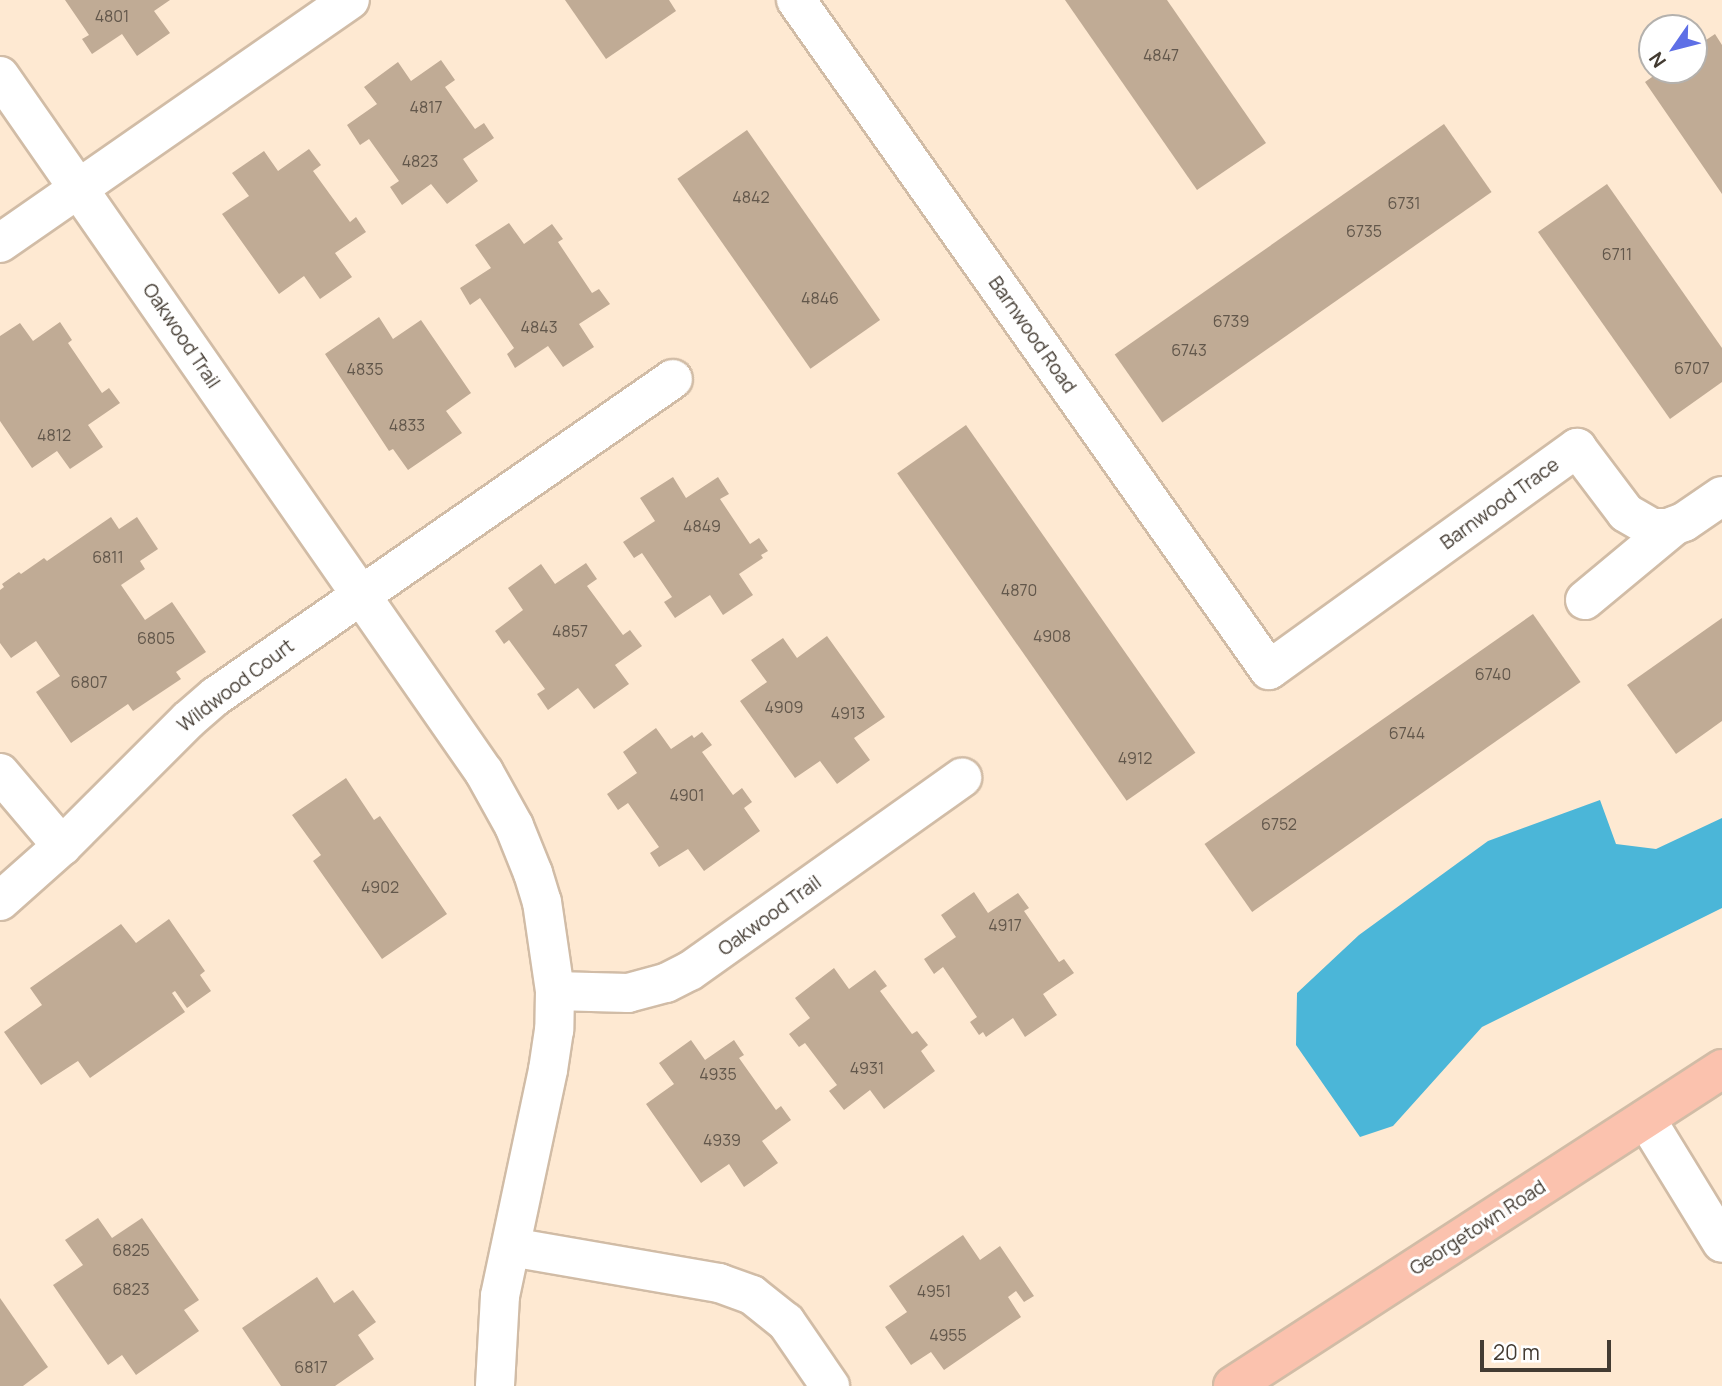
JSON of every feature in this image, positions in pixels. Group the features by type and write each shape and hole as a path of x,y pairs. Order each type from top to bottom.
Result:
{"main road":[{"name":"Georgetown Road","path":"1233,1386 1722,1069"}],"street":[{"path":"0,243 350,0"},
{"name":"Barnwood Road","path":"796,0 1269,670"},
{"name":"Oakwood Trail","path":"0,76 484,772 514,826 542,902 555,991 550,1060 500,1296 495,1386"},
{"path":"360,597 673,379"},
{"name":"Barnwood Trace","path":"1269,670 1577,448 1626,513 1652,528 1674,526"},
{"path":"1585,600 1674,526 1722,496"},
{"name":"Wildwood Court","path":"0,901 62,846 200,709 360,597"},
{"path":"0,773 62,846"},
{"name":"Oakwood Trail","path":"555,991 628,993 666,983 690,971 962,778"},
{"path":"1646,1119 1722,1243"},
{"path":"511,1247 719,1283 752,1295 786,1322 830,1386"}],"water":[{"path":"1600,800 1616,844 1656,849 1722,818 1722,908 1482,1027 1393,1126 1360,1137 1296,1045 1297,993 1359,935 1488,841"}],"building":[{"path":"65,0 170,0 154,11 170,33 137,56 122,34 92,54 82,39 89,35"},
{"path":"565,0 669,0 676,11 606,59"},
{"path":"1065,0 1167,0 1266,143 1197,190"},
{"path":"1715,34 1722,45 1722,194 1646,84 1708,84 1708,39"},
{"path":"441,60 455,80 445,87 475,129 484,123 494,138 463,159 478,181 447,204 431,184 402,205 390,187 399,181 369,139 360,145 347,125 377,104 364,87 398,62 411,81"},
{"path":"1444,124 1492,192 1162,423 1115,355"},
{"path":"747,130 880,320 810,369 677,179"},
{"path":"309,149 321,165 313,171 350,222 356,217 366,232 335,253 352,277 320,299 304,276 279,294 222,214 249,196 232,173 264,151 278,171"},
{"path":"1607,184 1722,348 1722,382 1670,419 1538,232"},
{"path":"509,223 524,244 552,224 563,239 558,242 592,293 599,289 610,304 579,324 594,347 563,367 548,346 515,368 507,354 514,348 480,298 470,305 460,288 491,268 475,245"},
{"path":"379,317 393,339 421,320 471,393 446,411 462,433 408,470 393,449 389,451 325,354"},
{"path":"60,322 72,340 68,343 102,393 109,388 120,403 88,425 103,447 70,469 57,451 32,468 0,421 0,336 20,323 33,341"},
{"path":"966,425 1195,753 1127,801 897,473"},
{"path":"673,477 686,498 718,477 729,494 720,499 750,544 759,538 768,551 761,555 763,558 739,574 753,595 723,615 710,595 675,618 664,602 672,597 642,553 634,558 623,542 655,521 640,498"},
{"path":"111,517 119,529 137,517 158,549 140,561 145,569 121,585 145,620 172,602 206,652 176,672 181,679 133,711 128,704 71,743 36,692 60,676 36,641 11,658 0,643 0,590 4,587 2,584 19,572 21,574 44,558 47,561"},
{"path":"586,563 597,579 587,586 623,635 630,630 642,646 615,665 629,684 594,709 578,688 548,710 537,694 545,689 509,640 504,644 495,631 523,610 508,588 541,564 555,584"},
{"path":"1533,614 1581,682 1252,912 1205,844"},
{"path":"1722,618 1722,721 1676,754 1627,685"},
{"path":"827,636 885,717 854,738 870,760 837,784 820,761 795,778 740,701 767,682 751,660 783,638 797,658"},
{"path":"656,728 671,749 692,735 694,738 702,732 712,745 702,752 733,795 742,788 752,802 744,808 760,831 704,871 688,849 659,867 650,853 659,847 628,803 618,810 607,794 637,773 623,752"},
{"path":"346,778 374,820 380,816 447,914 382,959 313,861 321,855 292,815"},
{"path":"974,892 988,913 1018,893 1029,908 1024,911 1059,962 1064,959 1074,973 1043,994 1057,1015 1025,1037 1013,1018 986,1037 983,1032 979,1035 970,1022 977,1017 943,967 934,974 924,959 956,937 941,915"},
{"path":"169,919 205,971 200,975 211,991 187,1008 175,991 172,993 185,1012 90,1078 78,1061 41,1085 4,1032 42,1005 30,988 121,924 136,943"},
{"path":"834,968 849,989 875,970 887,986 880,991 912,1034 917,1031 928,1045 921,1051 935,1071 884,1109 870,1090 844,1110 829,1091 837,1085 805,1043 799,1047 789,1034 810,1018 795,998"},
{"path":"691,1040 705,1060 734,1040 744,1055 739,1058 776,1110 781,1106 791,1120 762,1141 778,1163 744,1187 729,1164 701,1183 646,1104 674,1084 659,1063"},
{"path":"98,1218 112,1238 142,1218 199,1300 184,1310 199,1331 136,1375 122,1355 108,1365 53,1285 83,1265 65,1240"},
{"path":"963,1235 980,1260 1000,1246 1034,1296 1024,1302 1016,1291 1008,1297 1021,1317 944,1370 931,1352 911,1365 885,1327 907,1312 889,1286"},
{"path":"317,1277 334,1303 353,1290 376,1322 358,1335 374,1359 335,1386 281,1386 242,1328"},
{"path":"0,1298 48,1367 23,1386 0,1386"}]}
